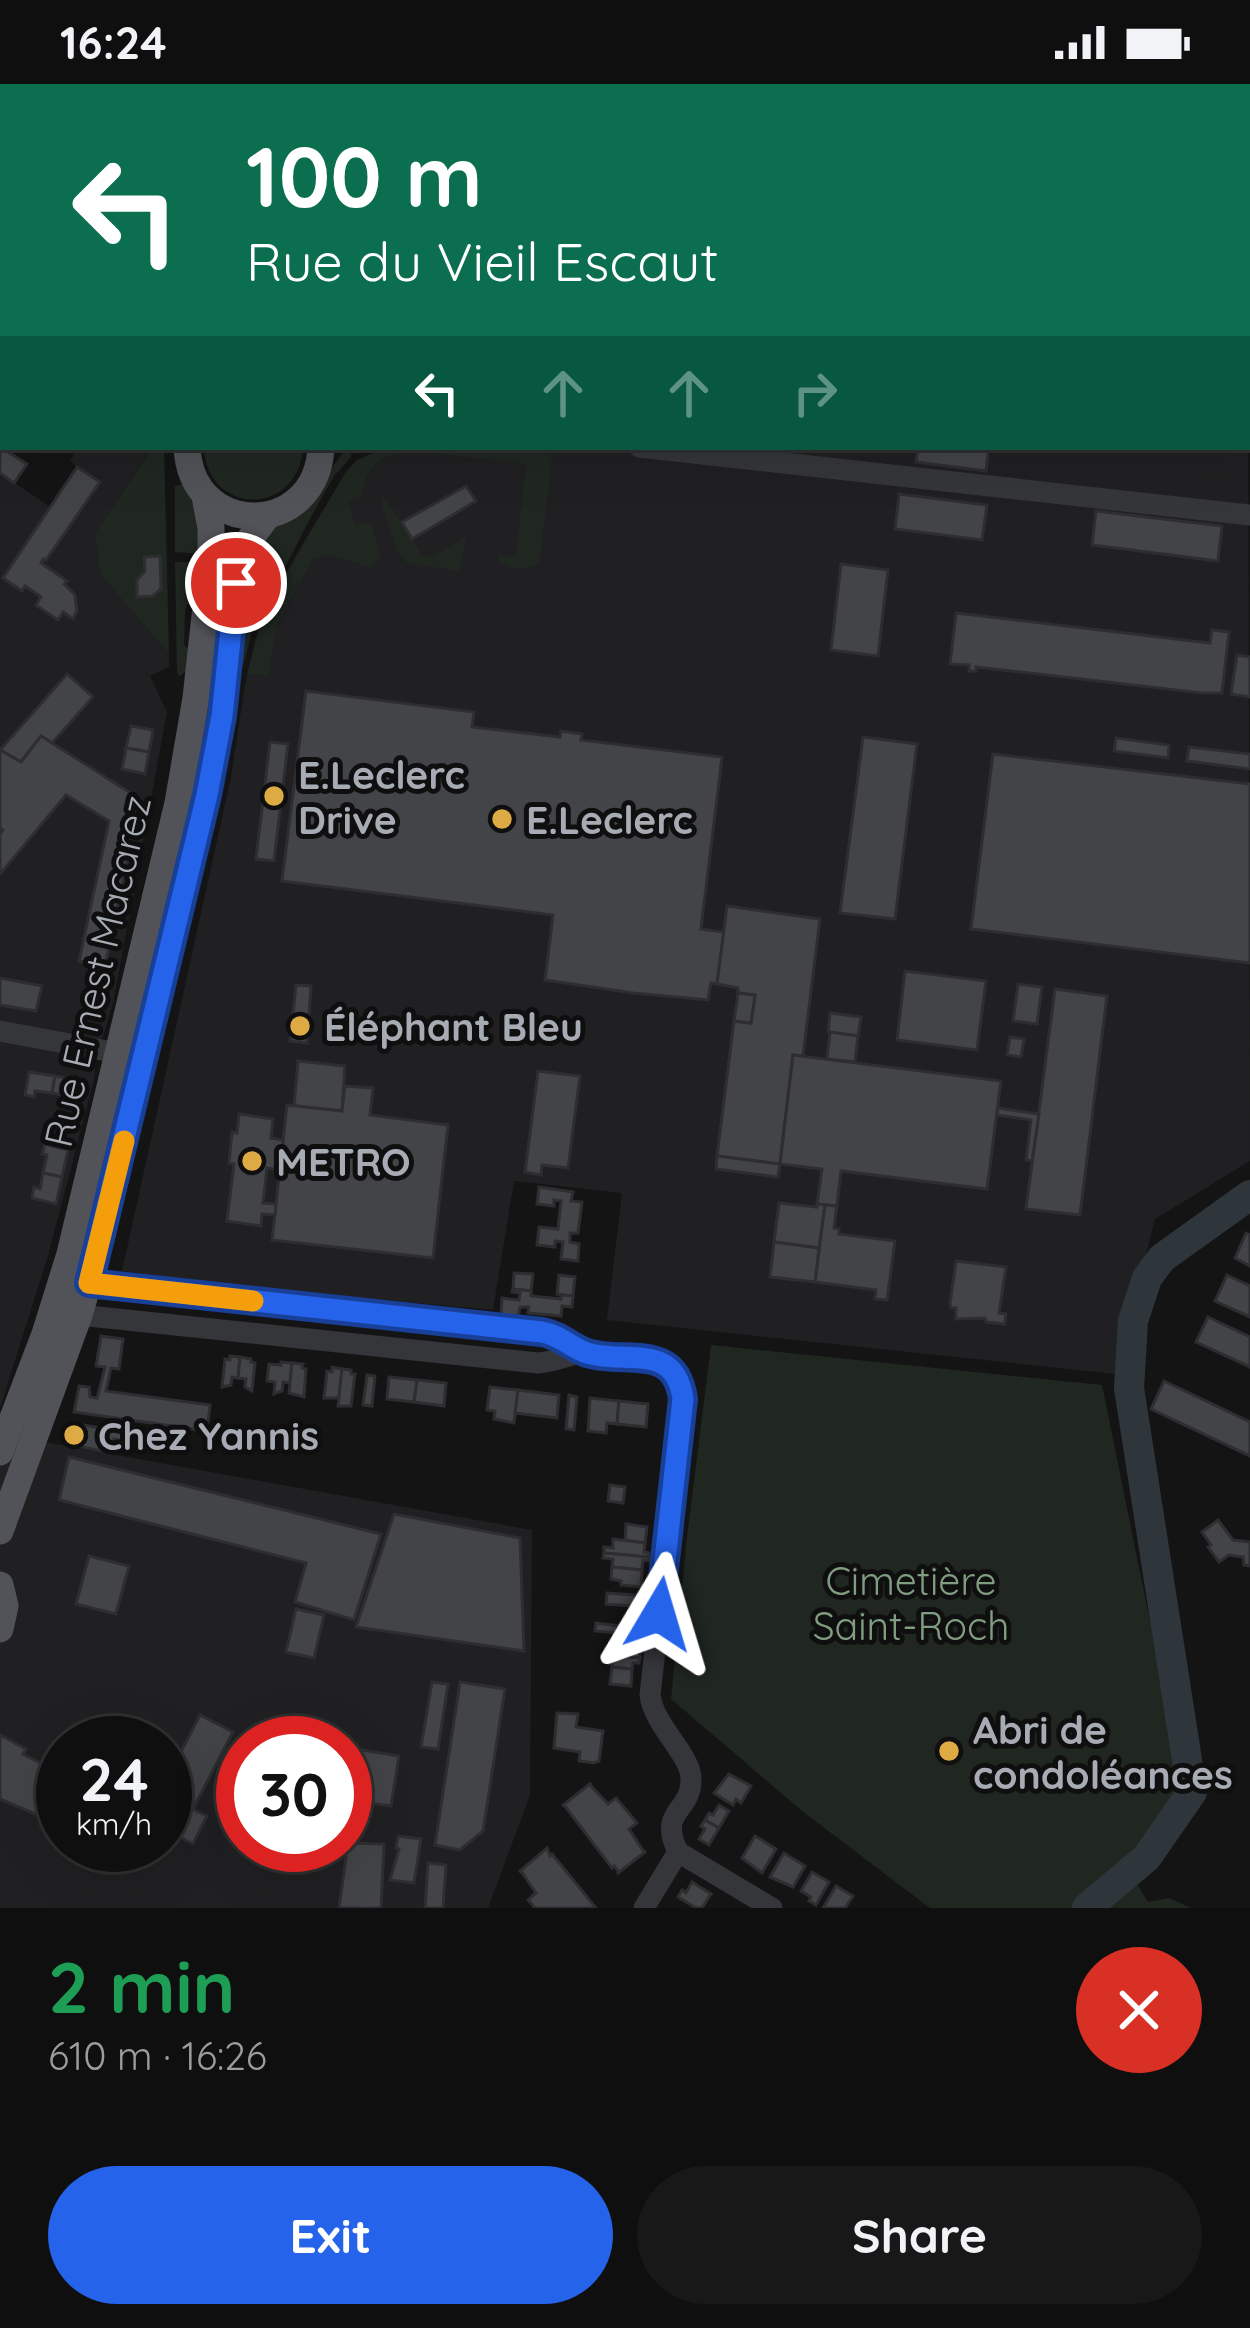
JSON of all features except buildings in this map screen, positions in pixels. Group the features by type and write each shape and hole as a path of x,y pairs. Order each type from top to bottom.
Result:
{"main road":[{"name":"Rue Ernest Macarez","path":"0,1452 70,1254 178,803 211,561 210,517 205,496 190,472 187,450"},
{"name":"Rue Ernest Macarez","path":"0,1531 89,1283 207,795 222,716 238,565 247,542 268,515 301,497 313,482 325,452"},
{"path":"205,496 232,513 268,515"},
{"path":"0,1585 5,1606 0,1629"}],"street":[{"path":"666,450 1250,515"},
{"path":"0,1031 118,1053"},
{"path":"89,1283 542,1332 586,1352"},
{"path":"230,1331 233,1299"},
{"path":"79,1315 538,1363 586,1352 655,1360 671,1370 683,1392 650,1695 655,1714 692,1777 671,1823 672,1837 678,1852 772,1908"},
{"path":"644,1908 678,1852"}],"shaded area":[{"path":"77,450 151,450 95,533 100,574 169,654 169,667 150,676 167,712 113,1003 48,1256 0,1408 0,473 49,506 77,467 70,460"},
{"path":"1248,450 1250,1161 1155,1219 1116,1374 607,1320 622,1193 514,1181 493,1310 122,1271 231,777 257,633 264,612 346,472 357,460 387,452"},
{"path":"0,1434 532,1530 530,1795 488,1908 0,1908"}],"green space":[{"path":"151,450 164,450 169,654 100,574 95,533"},
{"path":"205,450 302,450 298,470 286,486 253,500 220,486 209,470"},
{"path":"349,450 352,456 334,476 252,631 242,671 245,587 263,532"},
{"path":"380,450 549,454 539,563 519,568 499,561 499,555 516,556 526,464 428,452 384,458 366,479 362,497 349,502 355,525 370,522 380,560 370,567 327,555 312,560 276,626 269,675 247,674 264,612 357,460"},
{"path":"184,484 194,498 201,554 175,552 175,486"},
{"path":"382,494 422,555 433,556 466,539 459,571 407,563 397,551"},
{"path":"175,562 199,562 185,612 184,645 192,668 179,676 177,672"},
{"name":"Cimetière Saint-Roch","path":"711,1345 1102,1385 1184,1789 1124,1863 1148,1902 1169,1898 1191,1908 930,1908 802,1811 671,1699"}],"waterway":[{"path":"1087,1908 1147,1857 1192,1792 1129,1388 1133,1321 1147,1278 1162,1258 1250,1195"}],"slow traffic":[{"path":"124,1141 89,1283 253,1301"}],"place":[{"name":"E.Leclerc Drive","path":"274,796"},
{"name":"E.Leclerc","path":"502,819"},
{"name":"Éléphant Bleu","path":"300,1026"},
{"name":"METRO","path":"252,1161"},
{"name":"Chez Yannis","path":"74,1435"},
{"name":"Abri de condoléances","path":"949,1751"}],"route":[{"path":"236,583 222,716 207,795 89,1283 550,1333 586,1352 662,1363 681,1385 683,1399 659,1614"}]}
